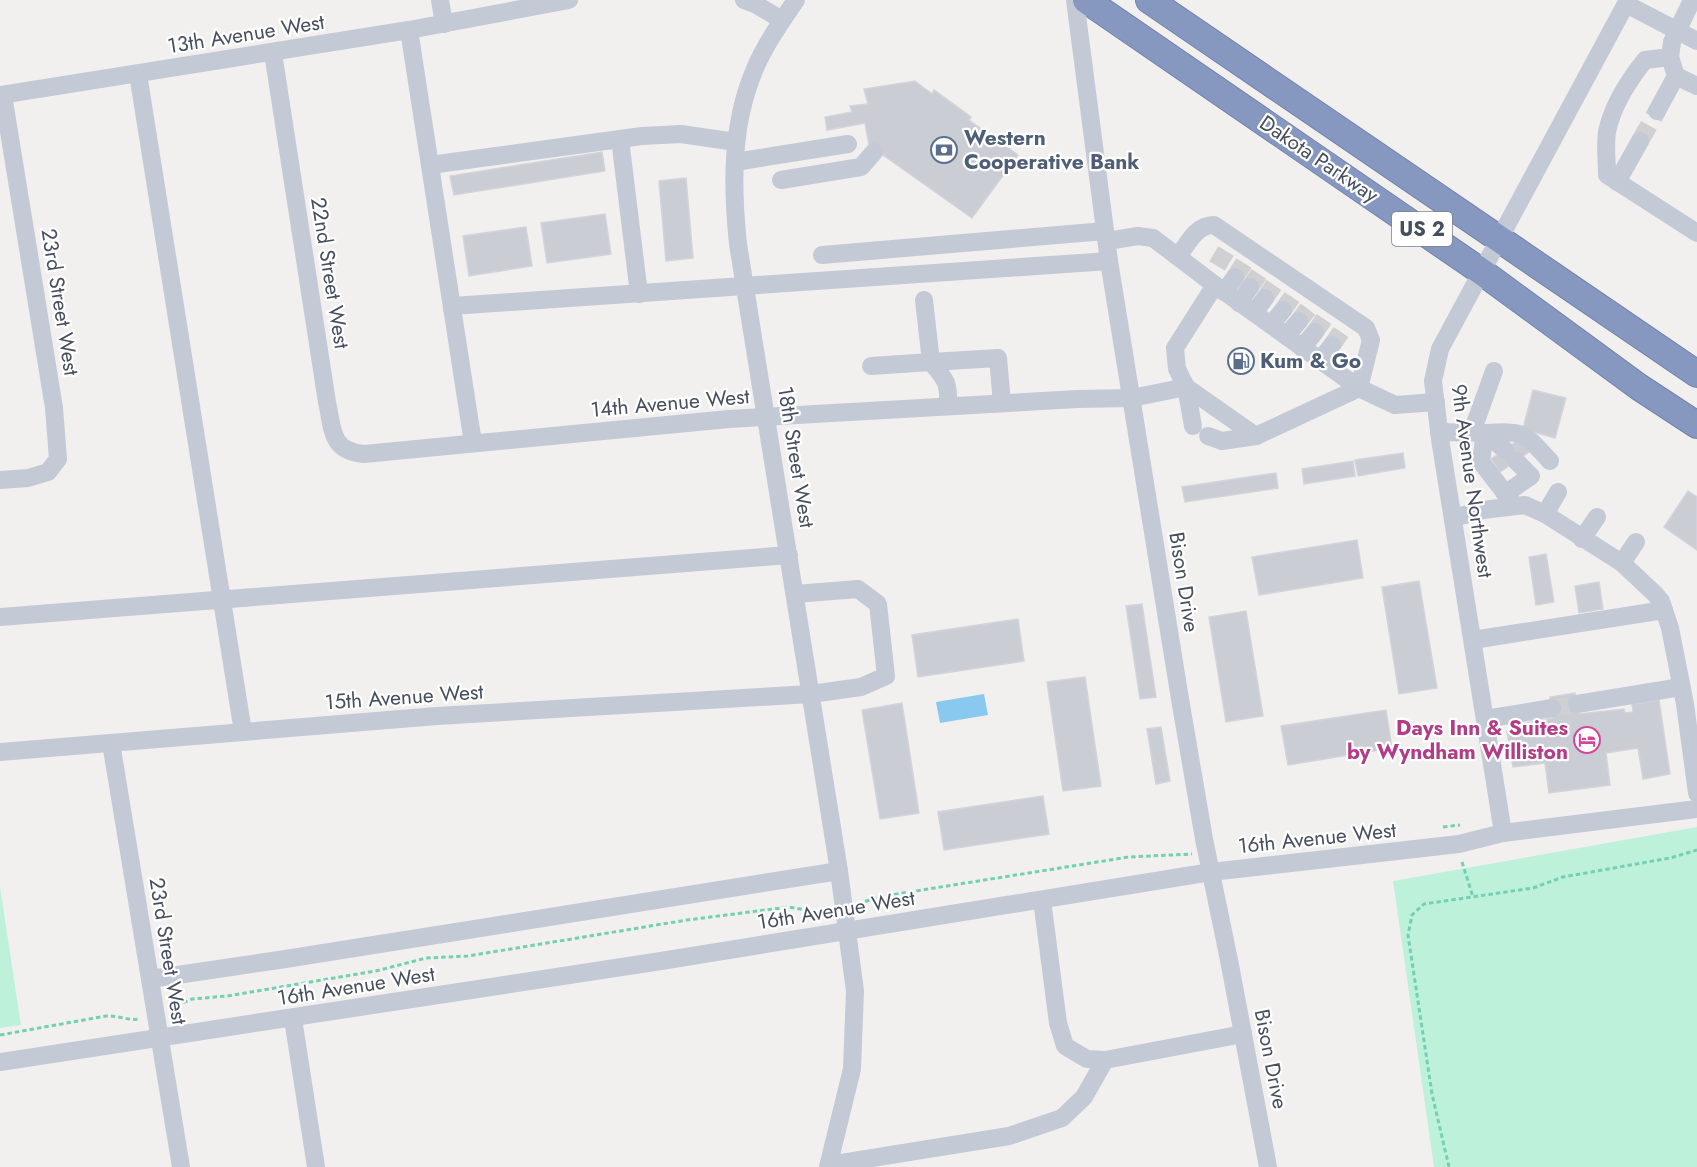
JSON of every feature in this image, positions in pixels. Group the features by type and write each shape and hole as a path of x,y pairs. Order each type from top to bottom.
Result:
{"highway":[{"name":"Dakota Parkway","path":"1086,0 1147,21 1261,78 1697,374"},
{"path":"1114,0 1147,21"},
{"name":"Dakota Parkway","path":"1147,21 1482,272 1640,387 1697,425"}],"street":[{"path":"440,0 444,24"},
{"name":"13th Avenue West","path":"2,95 273,53 444,24 565,0"},
{"path":"744,0 755,4 782,21"},
{"name":"18th Street West","path":"796,0 754,70 745,96 736,142 735,214 839,871 855,991 852,1069 828,1166"},
{"name":"Bison Drive","path":"1075,0 1109,261 1181,705 1204,839 1268,1167"},
{"path":"1657,111 1676,76 1670,57 1676,30 1692,0"},
{"path":"1627,2 1697,41"},
{"name":"9th Avenue Northwest","path":"1503,833 1439,432 1433,381 1440,349 1627,2"},
{"path":"409,30 473,443"},
{"name":"22nd Street West","path":"273,53 333,434 339,445 350,453 391,451"},
{"path":"1670,57 1645,60 1634,74 1614,112 1607,133 1607,175 1697,233"},
{"path":"138,74 243,732"},
{"path":"1676,76 1697,86"},
{"name":"23rd Street West","path":"2,95 54,408 58,459 48,472 28,478 3,480"},
{"path":"430,165 620,139 681,134 736,142"},
{"path":"620,139 639,294"},
{"path":"1617,182 1640,141"},
{"path":"735,162 848,144"},
{"path":"781,180 861,168 874,152"},
{"path":"1178,257 1198,230 1205,225 1214,225 1237,275 1271,325 1359,388 1395,405 1436,402"},
{"path":"822,255 1106,236 1153,238 1178,257 1274,285 1342,331 1366,328 1371,340 1359,388"},
{"path":"452,306 1109,261"},
{"path":"1237,275 1274,285"},
{"path":"1237,275 1175,348 1177,369 1186,387 1201,431 1222,441 1256,436 1359,388"},
{"path":"1271,325 1292,297"},
{"path":"924,300 931,362 949,387 948,406"},
{"path":"1286,336 1308,308"},
{"path":"1302,348 1324,319"},
{"path":"1320,360 1342,331"},
{"path":"871,366 998,358 1002,403"},
{"path":"1494,371 1479,432 1481,462 1510,500 1545,514 1622,563 1661,601 1670,628 1697,793"},
{"path":"1186,387 1256,436"},
{"name":"14th Avenue West","path":"391,451 767,417 1132,398 1186,387"},
{"path":"1439,432 1512,432 1526,435 1550,461"},
{"path":"1454,518 1510,500 1531,476 1479,432"},
{"path":"1545,514 1558,492"},
{"path":"1582,539 1597,517"},
{"path":"1622,563 1636,542"},
{"path":"0,617 789,555"},
{"name":"15th Avenue West","path":"0,752 438,716 811,694 861,687 886,676 878,604 858,589 795,594"},
{"path":"1473,640 1664,610"},
{"path":"1577,704 1681,687"},
{"path":"1485,718 1552,708"},
{"name":"23rd Street West","path":"111,742 181,1167"},
{"name":"16th Avenue West","path":"0,1062 294,1019 1211,872 1459,844 1503,833 1688,810"},
{"path":"150,979 839,871"},
{"path":"1042,900 1058,1023 1065,1046 1087,1059 1105,1060 1243,1034"},
{"path":"294,1019 316,1167"},
{"path":"828,1166 1009,1136 1062,1118 1084,1097 1105,1060"}],"path":[{"path":"1449,1167 1432,1094 1408,935 1412,915 1424,904 1533,888 1563,878 1670,858 1697,850"},
{"path":"1462,862 1473,897"},
{"path":"0,1035 106,1016 116,1015 132,1021"}],"green space":[{"path":"1697,827 1697,1167 1434,1167 1393,881"},
{"path":"0,887 21,1025 0,1028"}],"water":[{"path":"984,694 988,715 940,723 936,702"}],"building":[{"name":"Western Cooperative Bank","path":"915,81 932,94 934,90 971,117 969,120 1018,155 972,218 869,145 865,123 827,130 825,117 852,112 850,106 868,104 864,89"},
{"path":"602,152 605,171 454,195 450,176"},
{"path":"686,178 693,258 666,261 659,181"},
{"path":"605,214 611,254 547,263 541,223"},
{"path":"526,227 532,266 469,276 463,236"},
{"path":"1533,390 1566,398 1555,438 1523,429"},
{"path":"1520,439 1529,452 1500,472 1491,459"},
{"path":"1403,453 1405,468 1358,476 1355,460"},
{"path":"1353,461 1355,476 1304,484 1302,469"},
{"path":"1276,473 1278,488 1185,502 1182,487"},
{"path":"1688,491 1697,497 1697,550 1664,527"},
{"path":"1357,540 1363,578 1259,595 1252,557"},
{"path":"1546,554 1554,602 1536,605 1529,557"},
{"path":"1419,581 1437,688 1399,694 1382,587"},
{"path":"1599,582 1603,609 1579,613 1575,586"},
{"path":"1142,604 1156,697 1140,699 1126,606"},
{"path":"1246,611 1263,716 1226,722 1209,617"},
{"path":"1018,619 1024,661 918,677 912,635"},
{"path":"1085,677 1101,786 1063,791 1047,682"},
{"name":"Days Inn & Suites by Wyndham Williston","path":"1575,693 1579,714 1624,709 1625,713 1633,712 1632,704 1659,700 1670,774 1643,779 1638,748 1606,753 1610,785 1549,793 1545,763 1513,767 1507,731 1516,730 1516,725 1553,718 1550,697"},
{"path":"902,703 919,813 880,819 862,710"},
{"path":"1386,710 1392,748 1288,765 1281,726"},
{"path":"1161,727 1170,781 1156,784 1147,729"},
{"path":"1043,796 1049,834 944,850 938,812"}],"tunnel":[{"path":"1640,141 1657,111"},
{"path":"1217,266 1226,251"},
{"path":"1235,277 1244,263"},
{"path":"1250,287 1259,274"},
{"path":"1265,298 1274,285"},
{"path":"1283,310 1292,297"},
{"path":"1299,321 1308,309"},
{"path":"1315,332 1324,319"},
{"path":"1332,345 1341,332"},
{"path":"1552,708 1577,704"}],"place":[{"name":"Western Cooperative Bank","path":"944,150"},
{"name":"Kum & Go","path":"1241,361"},
{"name":"Days Inn & Suites by Wyndham Williston","path":"1587,740"}]}
